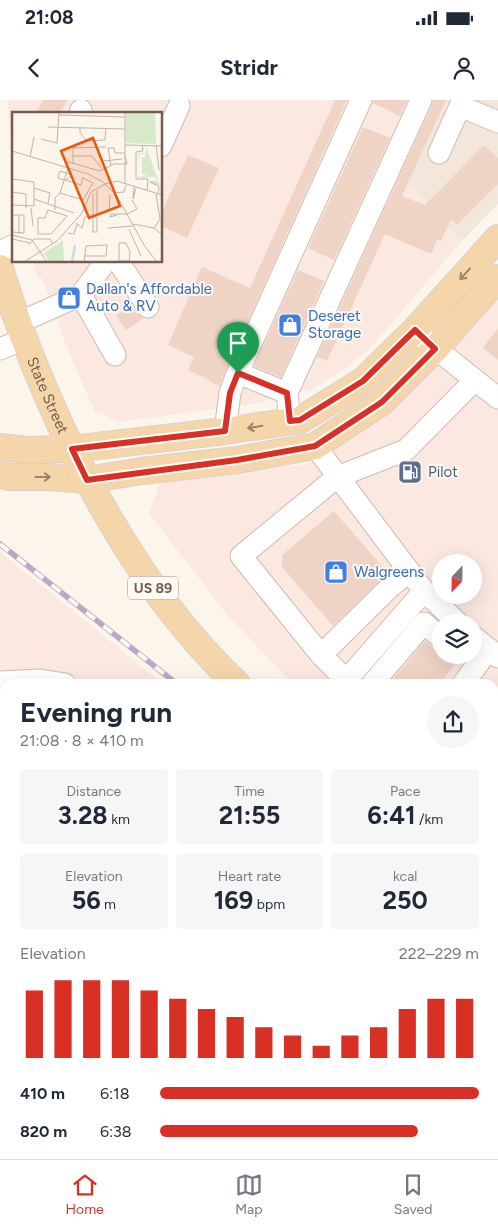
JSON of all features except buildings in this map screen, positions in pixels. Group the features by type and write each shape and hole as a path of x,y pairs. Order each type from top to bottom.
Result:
{"main road":[{"path":"0,447 26,450 72,449 300,420 363,381 415,330 498,238"},
{"name":"State Street","path":"0,268 13,317 49,402 87,480 111,523 152,586 199,644 232,679"},
{"path":"0,475 9,477 48,476 87,480 134,472 237,460 315,446 382,402 435,349 498,278"}],"street":[{"path":"225,431 230,393 238,373 360,100"},
{"path":"290,421 287,393 421,100"},
{"path":"162,144 179,106"},
{"path":"439,153 460,106 498,122"},
{"path":"0,252 12,246"},
{"path":"0,349 13,317 81,295 105,262"},
{"path":"119,262 148,307"},
{"path":"81,295 115,355"},
{"path":"415,330 435,349 498,398"},
{"path":"238,373 287,393"},
{"path":"350,679 320,655 241,556 338,477 406,450 475,380"},
{"path":"315,446 424,591 448,614"},
{"path":"320,655 390,587 409,572"},
{"path":"352,679 424,591"},
{"path":"376,679 424,623 432,630"},
{"path":"466,669 487,648"}],"shaded area":[{"path":"7,100 444,100 405,186 412,189 462,241 373,345 348,367 312,389 253,404 117,422 101,412 95,412 66,345 42,278 38,279 33,262 162,262 162,112 12,112 12,146"},
{"path":"444,100 498,100 498,204 462,241 412,189 405,187"},
{"path":"498,295 498,679 288,679 228,616 149,513 160,483 306,464 339,447 389,411"},
{"path":"0,552 157,679 0,679"}],"railway":[{"path":"0,544 171,679"}],"place":[{"name":"Dallan's Affordable Auto & RV","path":"69,298"},
{"name":"Deseret Storage","path":"290,325"},
{"name":"Pilot","path":"410,472"},
{"name":"Walgreens","path":"336,572"}],"route":[{"path":"415,330 435,349 382,402 315,446 237,460 87,480 72,449 225,431 230,393 238,373 287,393 290,421 300,420 363,381 415,330"}]}
